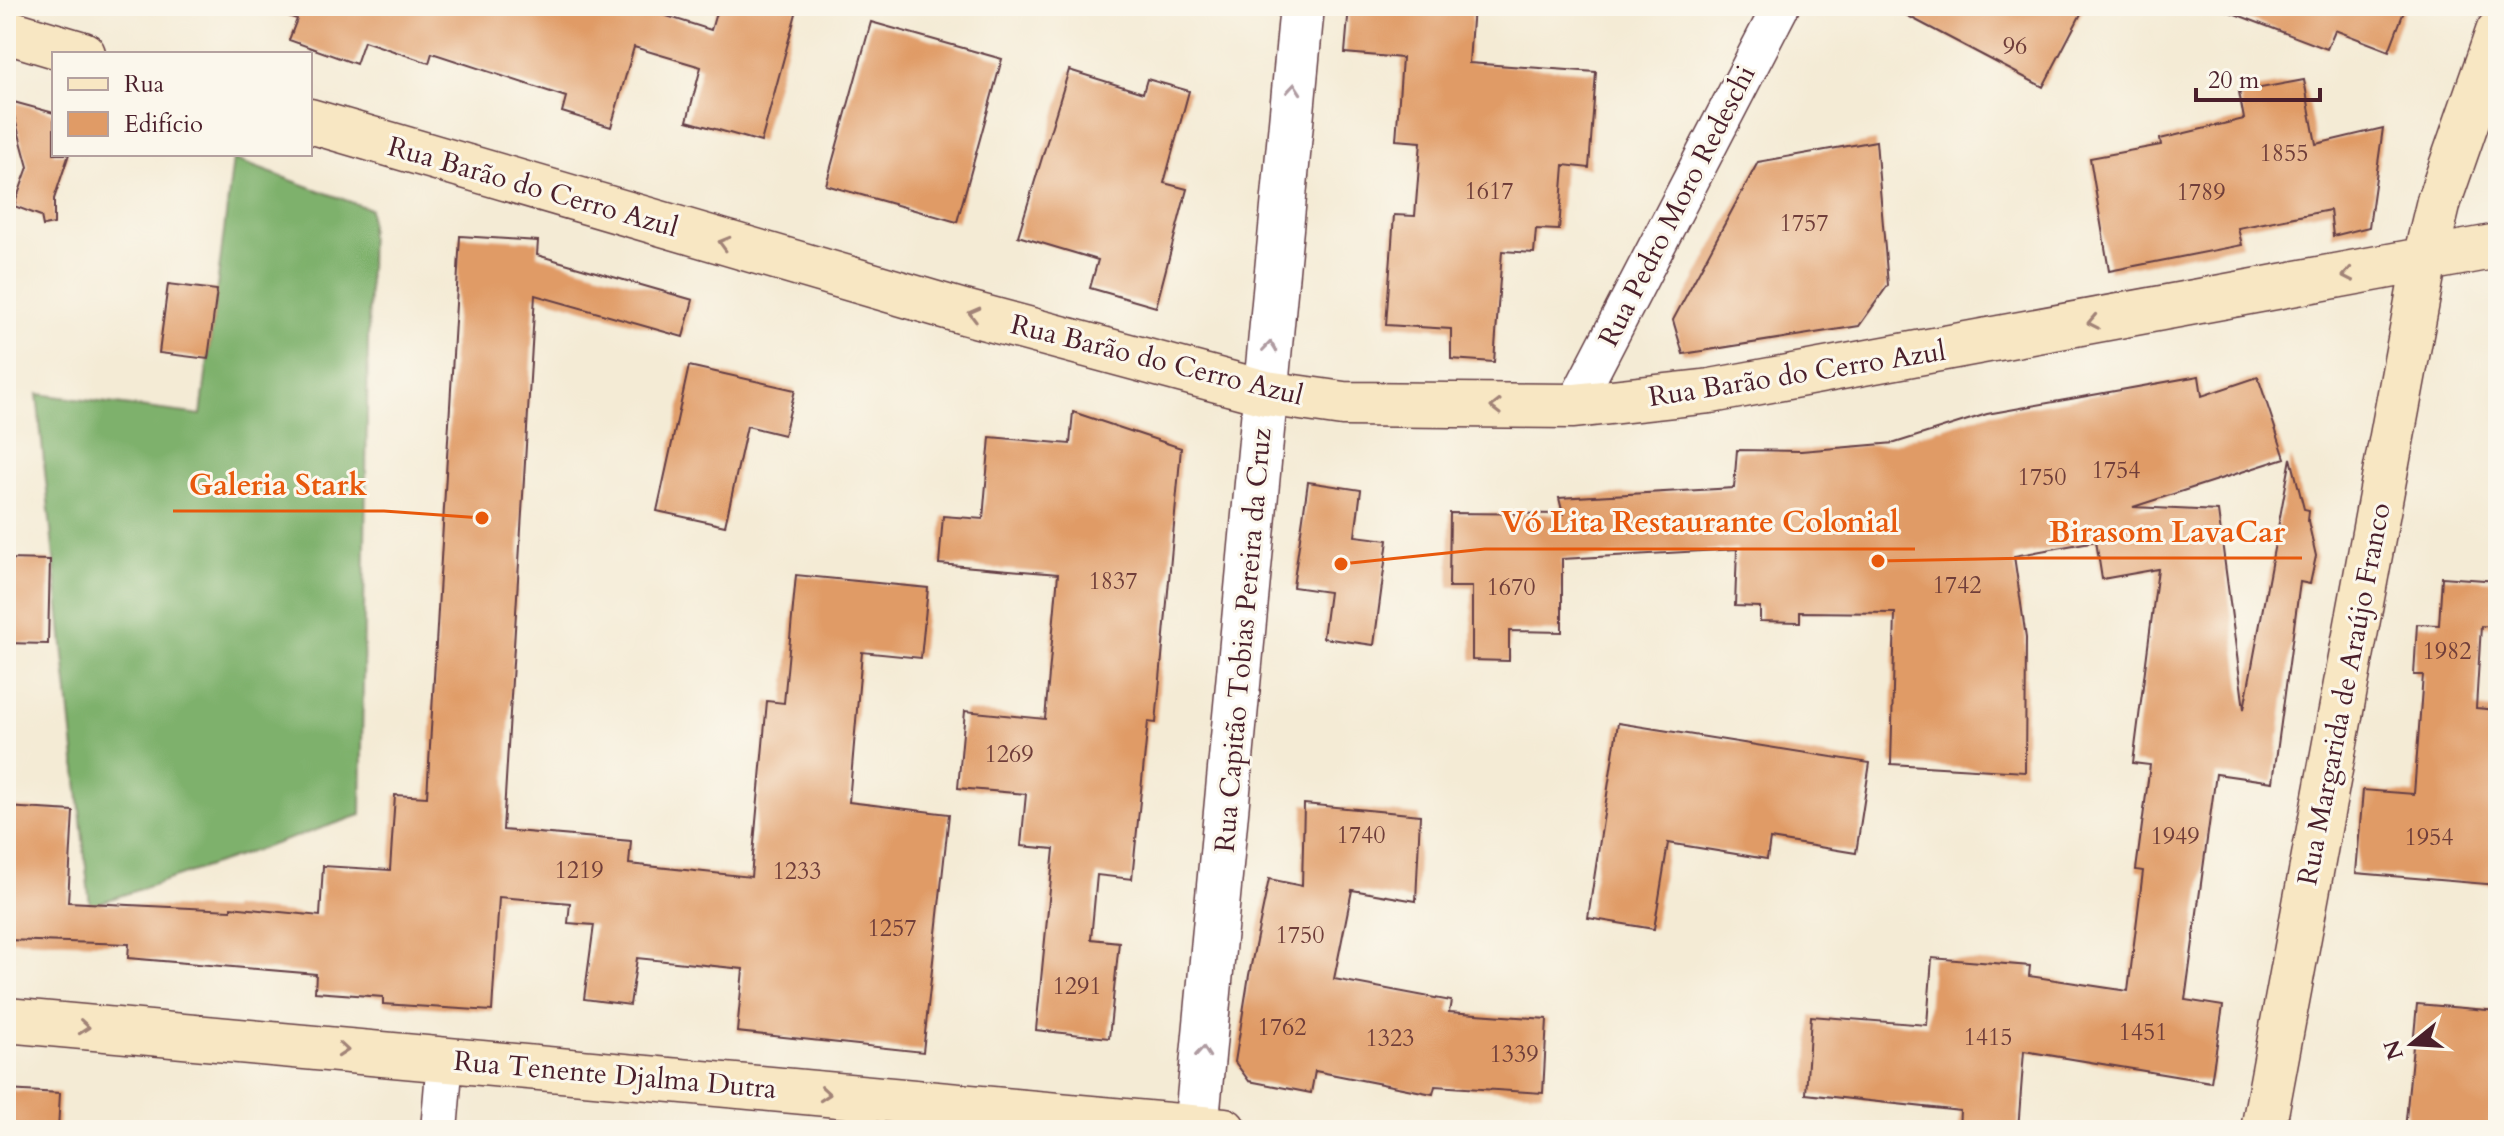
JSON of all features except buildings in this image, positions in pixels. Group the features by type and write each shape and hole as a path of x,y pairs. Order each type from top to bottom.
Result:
{"main road":[{"path":"6,31 76,52"},
{"name":"Rua Margarida de Araújo Franco","path":"2263,1130 2425,259 2439,201 2498,32"},
{"name":"Rua Barão do Cerro Azul","path":"312,122 964,312 1266,393 1343,404 1574,406 1711,391 2498,246"},
{"name":"Rua Tenente Djalma Dutra","path":"6,1020 1206,1129"}],"street":[{"name":"Rua Capitão Tobias Pereira da Cruz","path":"1206,1129 1266,393 1302,6"},
{"name":"Rua Pedro Moro Redeschi","path":"1574,406 1781,6"},
{"path":"439,1130 445,1060"}],"green space":[{"path":"233,159 370,209 361,815 90,906 37,394 201,415"}],"place":[{"name":"Galeria Stark","path":"482,518"},
{"name":"Birasom LavaCar","path":"1878,561"},
{"name":"Vó Lita Restaurante Colonial","path":"1341,564"}]}
